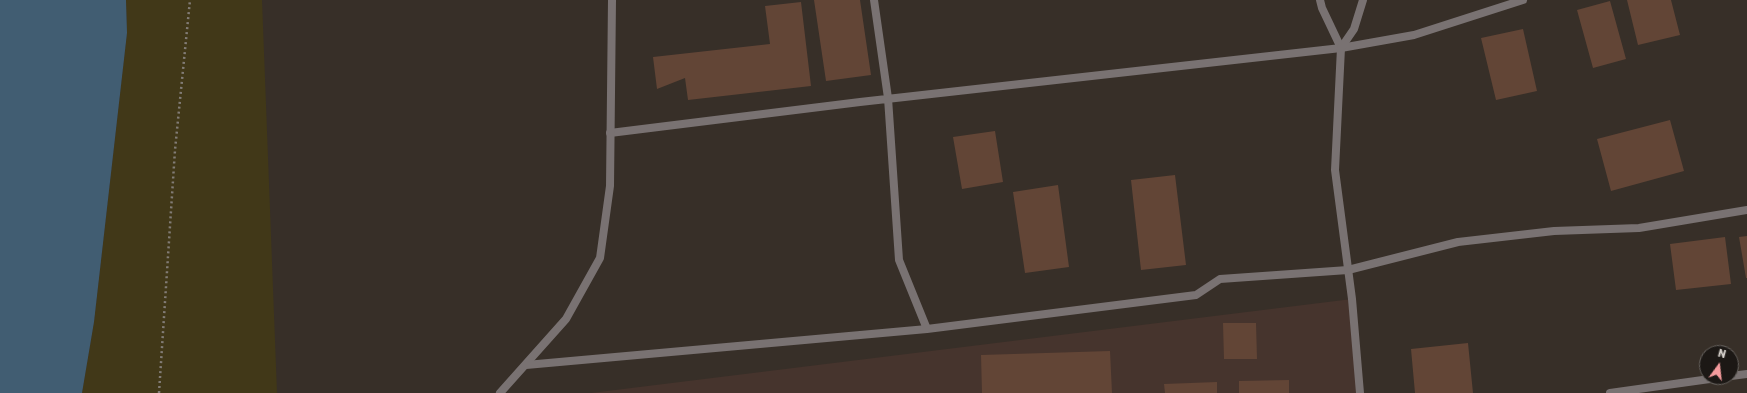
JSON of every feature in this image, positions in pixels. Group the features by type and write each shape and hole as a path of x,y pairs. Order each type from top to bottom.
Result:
{"street":[{"path":"500,393 566,319 600,258 610,186 612,0"},
{"path":"874,0 888,98 899,260 927,328"},
{"path":"1320,0 1322,8 1341,48 1335,170 1348,270 1360,393"},
{"path":"1341,48 1354,30 1363,0"},
{"path":"610,133 888,98 1341,48 1414,35 1523,0"},
{"path":"526,365 927,328 1196,295 1220,279 1348,270 1458,242 1554,231 1639,228 1747,210"},
{"path":"1610,393 1699,381"}],"path":[{"path":"159,393 175,150 190,0"}],"shaded area":[{"path":"1352,299 1360,393 591,393"}],"sand":[{"path":"126,0 262,0 277,393 82,393 94,322 127,33"}],"water":[{"path":"0,0 126,0 127,33 94,322 82,393 0,393"}],"building":[{"path":"814,0 860,0 871,75 826,81"},
{"path":"1627,0 1671,0 1680,35 1638,45"},
{"path":"1610,1 1626,59 1593,68 1577,10"},
{"path":"801,2 811,86 688,100 685,78 657,89 653,57 770,44 765,6"},
{"path":"1523,29 1537,91 1496,100 1481,38"},
{"path":"1670,120 1684,171 1611,191 1597,139"},
{"path":"995,131 1003,182 962,189 953,137"},
{"path":"1175,175 1186,265 1141,270 1131,180"},
{"path":"1058,185 1069,267 1025,273 1013,192"},
{"path":"1747,236 1747,278 1746,278 1739,237"},
{"path":"1725,237 1731,284 1676,290 1670,244"},
{"path":"1223,323 1256,323 1257,359 1224,359"},
{"path":"1468,343 1473,393 1415,393 1411,349"},
{"path":"1110,351 1112,393 982,393 981,355"},
{"path":"1289,380 1289,393 1239,393 1239,381"},
{"path":"1217,382 1217,393 1165,393 1164,384"}]}
